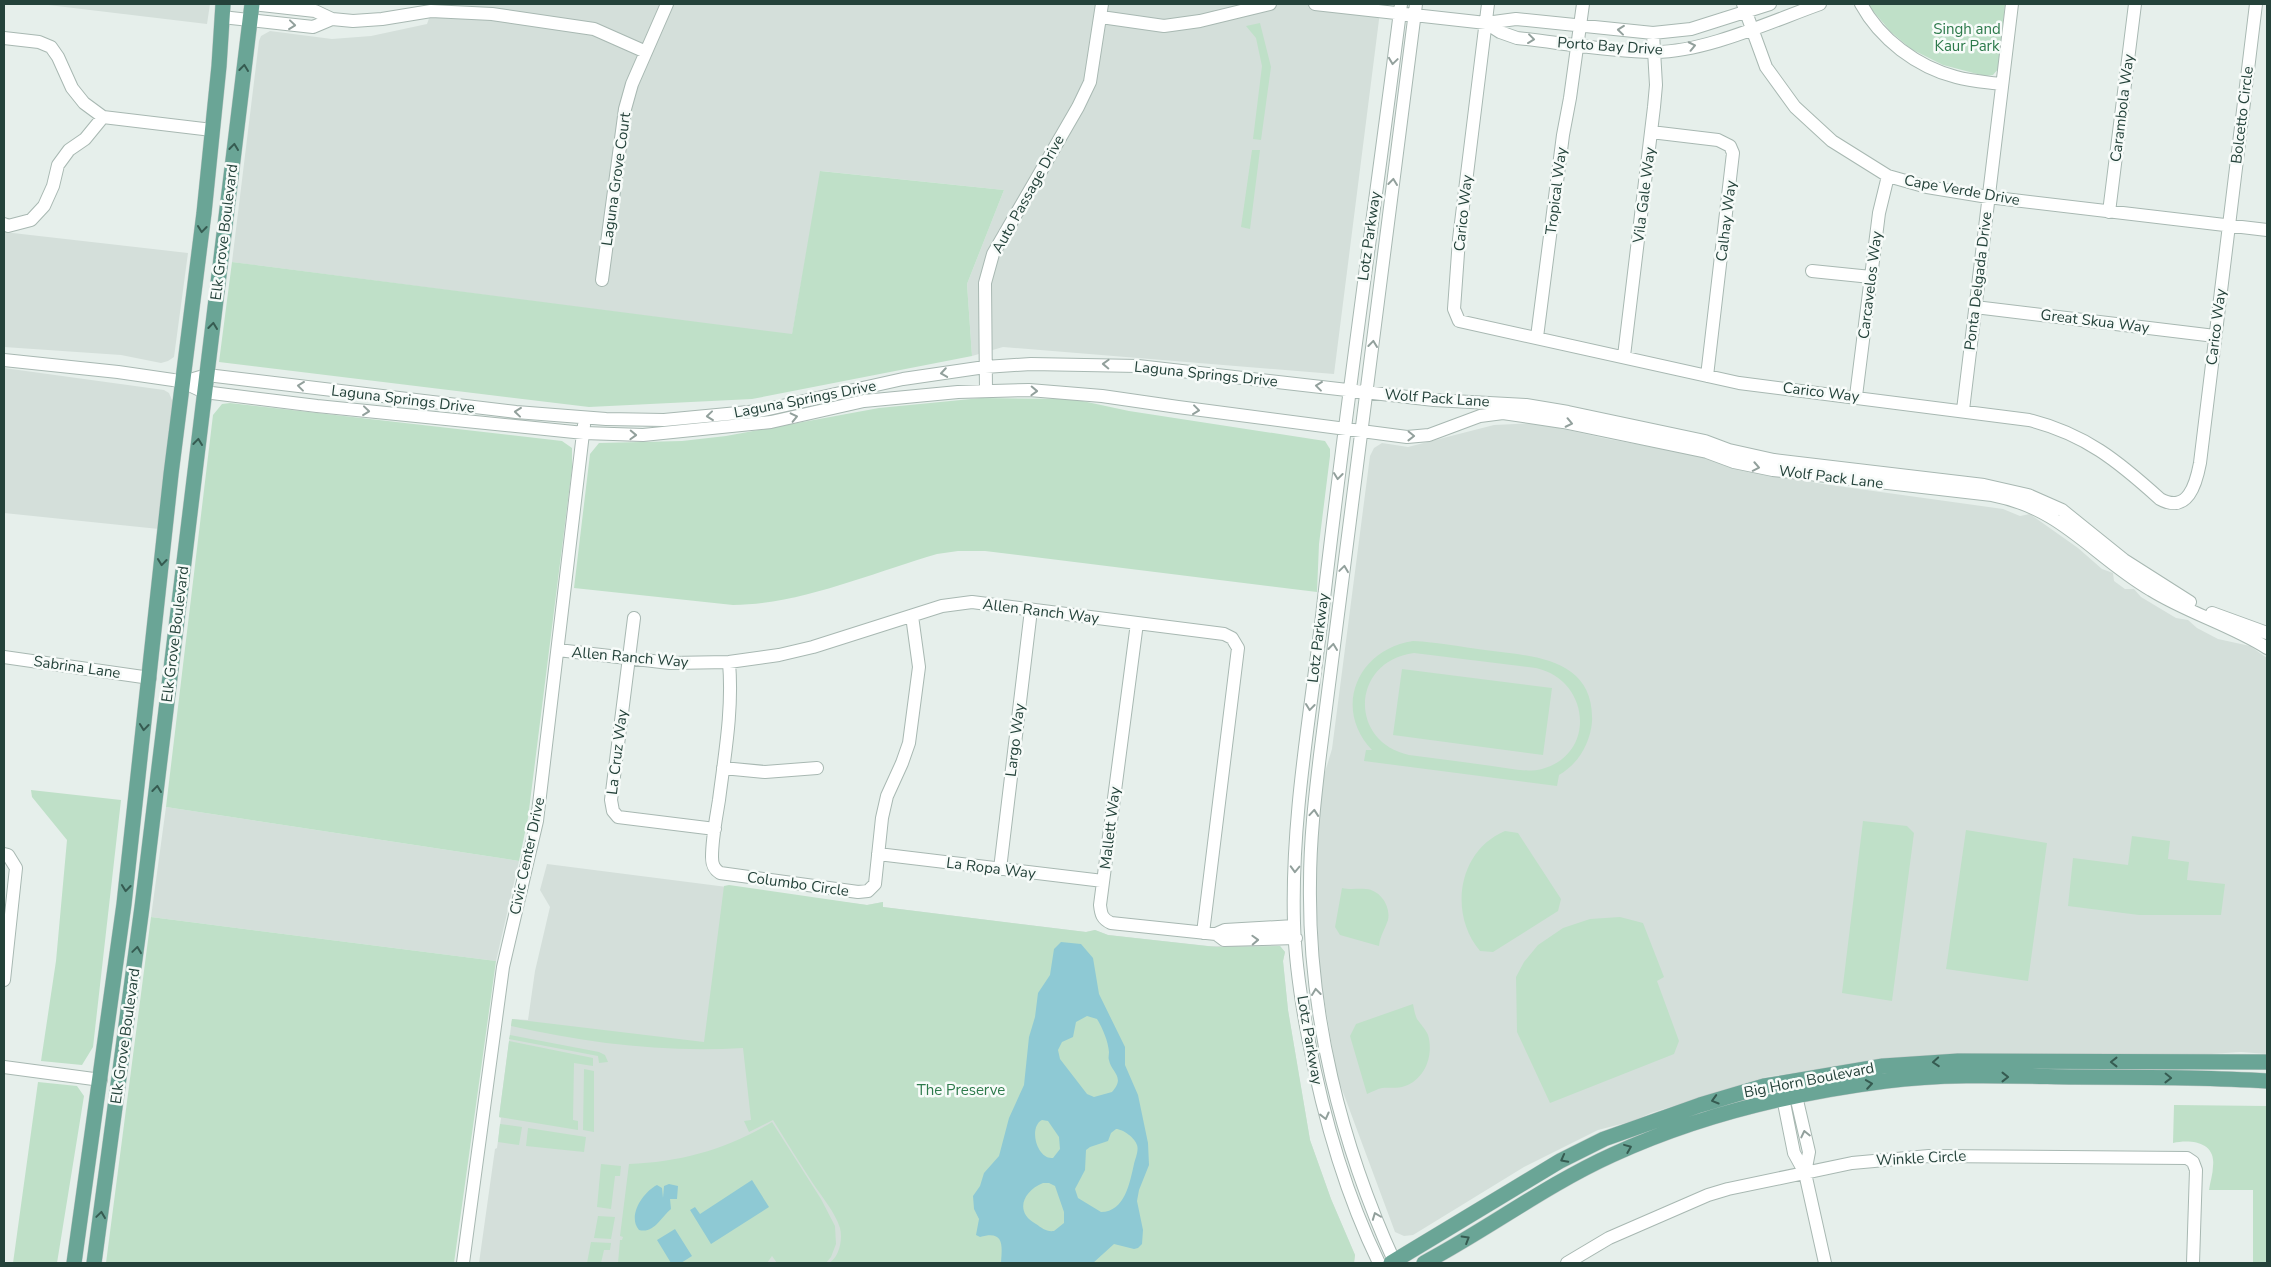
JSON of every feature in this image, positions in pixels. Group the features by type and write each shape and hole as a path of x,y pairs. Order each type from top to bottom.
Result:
{"main road":[{"name":"Elk Grove Boulevard","path":"94,1263 174,648 252,4"},
{"name":"Elk Grove Boulevard","path":"74,1263 116,965 150,678 166,519 219,66 222,10"},
{"path":"166,519 174,526 176,548 167,633 174,648"},
{"path":"116,965 121,986 112,1063 119,1079"},
{"name":"Big Horn Boulevard","path":"1390,1263 1560,1161 1604,1139 1691,1108 1764,1086 1883,1066 1958,1061 2267,1062"},
{"name":"Big Horn Boulevard","path":"1424,1263 1569,1177 1612,1155 1668,1131 1704,1119 1789,1097 1887,1081 1956,1077 2154,1077 2267,1082"},
{"path":"101,1080 107,1092 101,1146 107,1168"}],"street":[{"path":"252,4 315,11 332,19 366,20 413,8 468,11 579,25 615,36 646,52"},
{"name":"Laguna Grove Court","path":"602,280 622,121 632,84 667,4"},
{"name":"Auto Passage Drive","path":"986,391 985,283 994,254 1078,107 1090,82 1102,4"},
{"path":"1100,17 1164,26 1200,21 1270,4"},
{"name":"Porto Bay Drive","path":"1315,4 1415,9 1486,24 1500,32 1517,38 1654,52 1692,47 1752,29 1820,4"},
{"path":"1486,24 1488,4"},
{"name":"Tropical Way","path":"1537,337 1563,135 1584,4"},
{"name":"Porto Bay Drive","path":"1486,24 1516,19 1653,33 1691,28 1745,8 1770,4"},
{"path":"1861,4 1888,39 1918,62 1955,77 2002,84"},
{"name":"Ponta Delgada Drive","path":"1963,410 2012,4"},
{"name":"Carambola Way","path":"2109,212 2135,4"},
{"name":"Bolcetto Circle","path":"2229,226 2256,4"},
{"name":"Lotz Parkway","path":"1390,1263 1342,1177 1329,1133 1316,1078 1303,1008 1294,932 1295,845 1301,786 1348,390 1400,8"},
{"name":"Cape Verde Drive","path":"1745,8 1766,67 1795,107 1832,141 1888,176 1927,186 1988,197 2267,230"},
{"name":"Lotz Parkway","path":"1390,1263 1358,1170 1330,1073 1318,1006 1311,934 1311,846 1316,787 1368,392 1415,9"},
{"path":"222,10 250,21 313,27 332,19"},
{"name":"Carico Way","path":"1486,24 1459,239 1455,316 1458,321 1467,324 1537,337 1739,383 1963,410 2051,425 2081,438 2106,454 2160,499 2168,504 2177,504 2184,501 2198,476 2229,226"},
{"name":"Vila Gale Way","path":"1624,356 1656,85 1653,33"},
{"path":"4,38 39,42 51,47 58,57 72,88 84,103 103,116 212,130"},
{"path":"4,224 8,226 31,220 44,206 53,186 58,165 69,150 85,138 103,116"},
{"name":"Calhay Way","path":"1651,132 1718,140 1730,146 1734,153 1707,376"},
{"name":"Carcavelos Way","path":"1856,396 1880,206 1888,176"},
{"path":"1812,271 1871,277"},
{"name":"Great Skua Way","path":"1975,307 2215,336"},
{"name":"Laguna Springs Drive","path":"4,360 118,372 183,382 204,392 317,406 584,433 643,435 771,422 864,401 986,391 1029,390 1094,395 1362,430"},
{"name":"Laguna Springs Drive","path":"183,382 206,375 497,410 585,418 664,420 758,411 903,380 985,367 1031,364 1107,364 1165,368 1368,392"},
{"name":"Wolf Pack Lane","path":"1368,392 1434,400 1508,403 1544,407 1705,441 1729,450 1766,458 1984,485 2017,492 2040,499 2062,510 2124,560 2186,600 2214,614 2267,633"},
{"name":"Wolf Pack Lane","path":"1362,430 1408,437 1421,436 1480,416 1503,413 1556,421 1707,452 1734,462 1773,470 2002,497 2028,505 2056,519 2148,589 2180,607 2267,648"},
{"name":"Civic Center Drive","path":"463,1263 503,967 537,821 585,418"},
{"name":"Allen Ranch Way","path":"558,650 670,663 729,662 813,647 942,606 972,602 1224,634 1232,638 1238,648 1210,934"},
{"name":"Largo Way","path":"1000,869 1031,610"},
{"name":"Columbo Circle","path":"729,662 730,716 711,859 714,869 720,873 858,892 868,891 875,884 882,818 887,796 909,743 919,667 912,616"},
{"name":"La Cruz Way","path":"634,618 611,800 612,811 618,817 715,829"},
{"name":"Mallett Way","path":"1137,623 1100,905 1101,914 1105,920 1122,925 1210,934 1225,930 1294,932"},
{"name":"Sabrina Lane","path":"4,657 150,678"},
{"path":"723,768 765,772 817,768"},
{"path":"4,854 8,855 16,868 4,980"},
{"name":"La Ropa Way","path":"878,854 1103,881"},
{"path":"4,1067 101,1080"},
{"path":"1789,1097 1794,1153 1805,1173 1825,1263"},
{"name":"Winkle Circle","path":"1567,1263 1609,1238 1708,1195 1852,1163 1929,1156 2187,1158 2192,1162 2196,1170 2193,1263"}],"shaded area":[{"path":"40,4 210,4 207,24"},
{"path":"434,4 1381,4 1334,374 1003,347 972,356 967,284 1004,190 821,171 792,335 232,262 261,36 270,31 332,39 371,36 427,24"},
{"path":"4,232 188,253 174,357 161,363 121,355 4,347"},
{"path":"4,368 164,390 169,393 174,405 159,529 4,513"},
{"path":"1536,423 1608,439 1697,455 1728,467 1744,470 1823,484 2003,509 2020,516 2030,514 2078,548 2102,569 2113,573 2114,581 2125,589 2134,589 2141,597 2176,618 2188,620 2197,628 2218,639 2250,646 2267,658 2267,1054 2241,1052 2165,1057 1883,1060 1766,1077 1651,1113 1633,1121 1598,1130 1524,1167 1413,1235 1404,1236 1395,1232 1337,1076 1320,975 1316,900 1317,841 1322,782 1332,749 1370,456 1374,448 1382,443 1408,447 1494,425"},
{"path":"166,807 519,861 496,961 151,917"},
{"name":"The Preserve","path":"547,864 867,905 883,902 883,907 1086,932 1095,930 1108,935 1208,946 1280,946 1285,952 1283,961 1288,1010 1310,1140 1331,1199 1355,1255 1354,1263 479,1263 495,1149 497,1148 501,1118 499,1117 512,1019 528,1020 535,971 550,907 540,890"}],"green space":[{"name":"Singh and Kaur Park","path":"1867,4 2005,4 1999,68 1993,75 1985,76 1943,65 1911,49 1891,32"},
{"path":"1260,23 1271,67 1261,140 1253,139 1262,66 1256,38 1246,26"},
{"path":"1252,150 1260,150 1250,229 1241,227"},
{"path":"820,171 1004,190 967,284 972,356 752,399 589,407 219,362 232,262 792,334"},
{"path":"981,398 1073,399 1129,411 1325,441 1330,449 1330,456 1319,544 1317,592 985,551 958,551 937,554 810,594 758,604 733,605 574,588 590,454 599,443 682,441 726,436 879,408"},
{"path":"230,403 562,441 572,448 572,468 528,818 519,861 166,807 213,415 222,404"},
{"path":"1413,641 1431,642 1540,658 1557,664 1572,672 1583,684 1590,700 1592,722 1586,746 1572,765 1559,775 1557,786 1364,761 1366,750 1372,750 1360,734 1354,716 1353,699 1357,683 1365,668 1378,656 1394,646","holes":["1414,653 1536,668 1554,675 1567,687 1576,701 1580,717 1579,734 1572,749 1560,761 1542,769 1517,770 1409,755 1389,747 1375,735 1367,719 1365,702 1369,685 1378,670 1393,659"]},
{"path":"1402,669 1552,688 1543,755 1393,735"},
{"path":"31,790 121,800 93,1047 82,1065 41,1061 56,961 67,840 32,797"},
{"path":"1863,821 1907,826 1914,833 1892,1001 1842,993"},
{"path":"1966,830 2047,843 2028,981 1946,969"},
{"path":"1505,831 1518,833 1561,899 1558,911 1493,952 1480,951 1470,936 1464,920 1463,885 1468,868 1476,853 1489,840"},
{"path":"2132,836 2170,841 2168,859 2189,862 2187,880 2225,884 2221,915 2139,915 2068,906 2073,858 2128,865"},
{"name":"The Preserve","path":"729,885 867,905 883,902 883,907 1086,932 1095,930 1108,935 1216,947 1280,946 1285,952 1283,961 1288,1010 1310,1140 1331,1199 1355,1255 1354,1263 829,1263 838,1252 841,1238 840,1228 832,1210 773,1120 749,1132 744,1121 751,1120 743,1048 655,1048 597,1042 511,1026 512,1019 704,1042 724,886"},
{"path":"1342,888 1371,890 1376,892 1386,904 1388,920 1379,946 1340,935 1335,927"},
{"path":"151,917 496,961 454,1263 106,1263"},
{"path":"1620,917 1643,923 1664,977 1657,981 1679,1041 1674,1054 1550,1103 1517,1032 1516,977 1524,962 1538,945 1563,928 1590,919"},
{"path":"1413,1004 1417,1019 1428,1035 1430,1043 1429,1058 1423,1072 1412,1083 1405,1086 1382,1088 1367,1094 1350,1036 1356,1024"},
{"path":"510,1035 599,1052 605,1055 608,1062 599,1063 598,1056 509,1039"},
{"path":"509,1041 593,1058 593,1066 574,1063 573,1120 578,1121 578,1130 499,1117"},
{"path":"584,1069 594,1071 594,1132 583,1130"},
{"path":"38,1082 77,1086 84,1096 57,1263 13,1263"},
{"path":"2174,1105 2267,1106 2267,1263 2253,1263 2253,1190 2209,1190 2213,1172 2211,1152 2201,1144 2194,1142 2173,1143"},
{"path":"772,1122 821,1199 835,1226 836,1244 831,1257 826,1263 777,1263 772,1256 767,1263 618,1263 620,1240 623,1237 620,1236 629,1164 667,1160 704,1152 738,1140"},
{"path":"500,1124 522,1127 519,1145 498,1142"},
{"path":"528,1128 586,1137 584,1152 526,1146"},
{"path":"601,1164 621,1166 620,1176 615,1176 611,1209 597,1207"},
{"path":"598,1216 615,1217 611,1239 594,1238"},
{"path":"591,1242 611,1243 610,1250 604,1250 601,1263 587,1263"}],"water":[{"path":"1061,942 1081,944 1093,958 1099,994 1125,1047 1125,1065 1138,1095 1148,1143 1149,1165 1139,1190 1137,1201 1143,1230 1142,1244 1134,1249 1114,1244 1093,1263 1001,1263 1002,1251 998,1238 988,1235 980,1237 976,1235 979,1219 974,1209 973,1196 980,1186 984,1173 999,1156 1009,1118 1024,1085 1029,1037 1035,1017 1038,993 1050,975 1054,949","holes":["1087,1016 1097,1019 1108,1044 1110,1064 1118,1078 1116,1087 1112,1092 1094,1097 1087,1094 1060,1059 1058,1050 1062,1042 1073,1037 1076,1022","1042,1120 1048,1121 1059,1137 1060,1149 1053,1158 1047,1157 1039,1149 1035,1136 1038,1124","1116,1129 1125,1132 1136,1142 1138,1150 1131,1179 1121,1202 1109,1211 1101,1212 1078,1198 1075,1189 1085,1170 1086,1150 1108,1141 1111,1133","1043,1183 1055,1186 1064,1212 1064,1223 1054,1231 1042,1228 1025,1214 1023,1208 1026,1196"]},
{"path":"752,1180 769,1207 711,1244 690,1210 695,1207 700,1214"},
{"path":"669,1184 678,1186 677,1199 670,1199 671,1209 649,1230 639,1230 635,1218 638,1205 647,1193 657,1185 662,1188 663,1198 664,1186"},
{"path":"675,1229 692,1256 681,1263 671,1263 657,1240"}]}
